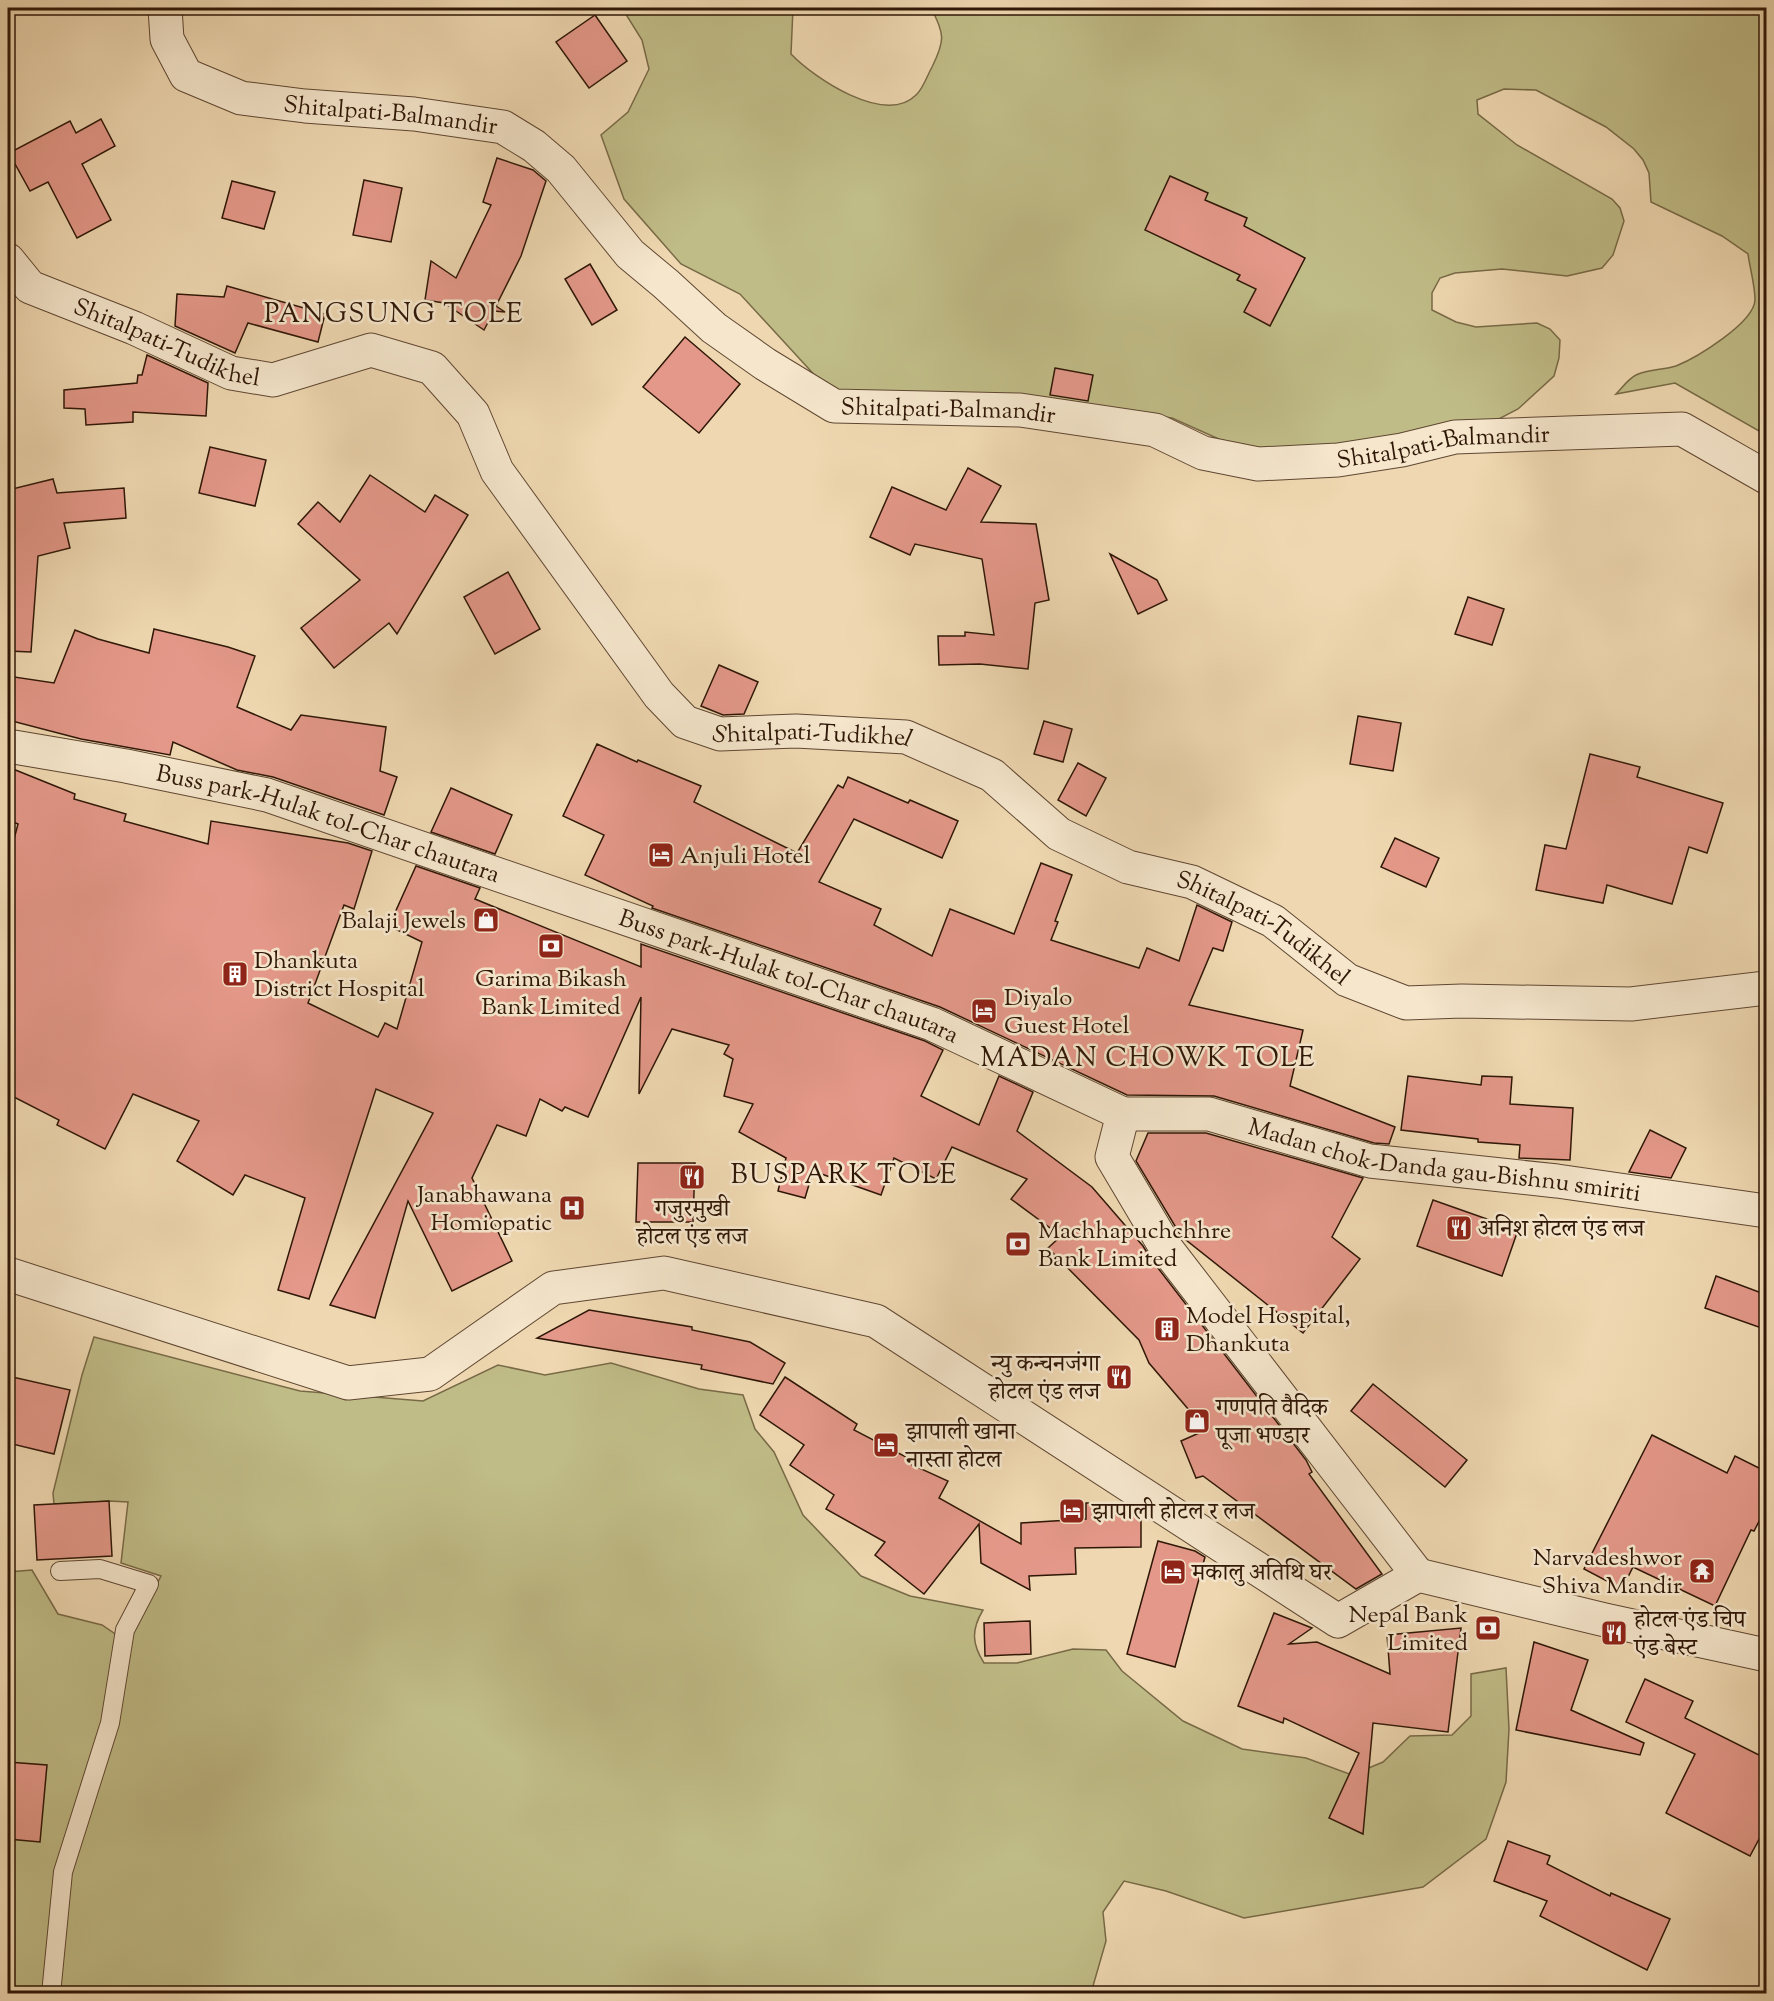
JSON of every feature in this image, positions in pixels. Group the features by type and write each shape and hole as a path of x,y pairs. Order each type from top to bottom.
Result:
{"street":[{"name":"Shitalpati-Balmandir","path":"165,8 167,39 186,75 241,98 305,106 414,114 503,127 534,146 561,168 630,254 714,328 765,364 834,406 1020,410 1155,430 1203,453 1258,464 1338,460 1402,450 1455,437 1682,429 1767,477"},
{"name":"Shitalpati-Tudikhel","path":"8,260 30,287 134,328 231,373 273,380 371,350 432,368 473,414 497,471 659,695 685,722 720,734 796,731 906,737 992,775 1059,834 1128,867 1192,882 1233,901 1273,921 1347,980 1406,1003 1462,1001 1631,1004 1767,988"},
{"name":"Buss park-Hulak tol-Char chautara","path":"8,746 126,766 267,795 932,1024 1123,1114"},
{"name":"Madan chok-Danda gau-Bishnu smiriti","path":"1123,1114 1209,1114 1370,1161 1557,1181 1767,1211"},
{"path":"1123,1114 1112,1157 1166,1248 1418,1575 1605,1620 1767,1655"},
{"path":"8,1274 348,1383 430,1374 553,1288 664,1273 876,1321 1338,1621 1418,1575"}],"lane":[{"path":"51,1994 63,1872 110,1723 125,1630 149,1584 100,1569 60,1571"}],"shaded area":[{"path":"622,8 793,8 791,54 832,86 869,102 887,105 903,103 916,95 923,86 936,58 942,38 931,8 1766,8 1766,435 1675,383 1616,394 1636,375 1676,366 1697,356 1723,339 1745,319 1755,300 1748,254 1722,236 1651,202 1649,173 1643,160 1634,149 1606,127 1536,90 1504,89 1477,100 1478,114 1517,145 1612,199 1620,208 1624,221 1613,255 1602,268 1567,276 1502,269 1455,273 1440,278 1432,293 1432,310 1456,322 1476,327 1537,323 1550,329 1560,340 1559,358 1554,376 1518,409 1453,443 1250,453 1172,418 1117,411 831,393 740,294 681,264 624,199 601,135 628,112 649,69 642,40"},
{"path":"94,1337 300,1391 423,1401 498,1365 545,1375 611,1363 699,1389 743,1395 755,1429 774,1452 803,1515 861,1576 910,1596 983,1610 976,1624 975,1643 984,1663 1017,1663 1073,1649 1106,1650 1122,1671 1183,1721 1242,1749 1306,1758 1352,1775 1383,1762 1410,1736 1452,1735 1471,1716 1471,1674 1506,1668 1509,1729 1506,1782 1486,1839 1423,1887 1244,1918 1166,1891 1124,1881 1103,1912 1106,1941 1091,1993 8,1994 8,1572 32,1570 58,1614 102,1625 127,1642 161,1576 121,1563 128,1502 54,1504 53,1493 82,1375"}],"building":[{"path":"595,15 627,61 589,88 556,42"},
{"path":"101,119 115,146 82,164 111,220 77,238 48,182 30,191 9,153 70,121 76,133"},
{"path":"497,158 533,170 546,181 521,256 496,306 505,312 494,311 484,330 444,303 425,300 431,261 456,278 491,205 483,202"},
{"path":"1170,176 1208,193 1205,200 1247,218 1244,226 1305,258 1270,326 1244,312 1256,289 1237,280 1240,275 1145,230"},
{"path":"364,180 402,188 391,242 353,235"},
{"path":"232,181 275,192 264,229 222,218"},
{"path":"590,264 617,310 592,325 565,279"},
{"path":"227,286 325,314 318,342 248,323 235,353 175,326 177,294 224,297"},
{"path":"685,337 740,384 699,433 643,387"},
{"path":"147,355 208,383 206,416 133,412 133,422 86,425 85,409 64,408 64,390 137,383 138,375 142,375"},
{"path":"1055,368 1093,375 1088,401 1050,395"},
{"path":"210,447 266,460 255,506 199,493"},
{"path":"968,468 1001,486 981,522 1036,524 1049,600 1035,603 1028,669 980,664 939,665 938,636 965,636 965,632 994,635 982,559 915,544 910,555 870,537 892,487 946,510"},
{"path":"370,475 425,512 435,495 468,515 397,634 389,623 334,668 301,628 360,580 298,524 318,502 340,522"},
{"path":"53,479 57,493 124,488 126,518 64,523 70,548 38,556 31,652 8,651 8,490"},
{"path":"1110,554 1157,580 1167,600 1138,614"},
{"path":"508,572 540,629 495,654 464,597"},
{"path":"1468,597 1504,609 1492,645 1455,634"},
{"path":"154,629 255,656 237,707 291,730 301,715 386,727 380,771 397,777 384,815 273,777 237,770 173,742 170,755 81,739 8,720 8,676 54,683 75,630 149,653"},
{"path":"719,665 758,682 744,714 723,715 701,706"},
{"path":"1358,716 1401,723 1393,771 1350,764"},
{"path":"1044,721 1072,729 1063,762 1034,754"},
{"path":"597,744 701,786 694,802 797,853 838,785 843,788 848,777 908,803 910,800 958,821 942,858 854,819 819,882 881,909 874,925 932,956 950,909 1014,934 1041,863 1072,875 1055,921 1058,922 1051,940 1139,968 1147,948 1179,961 1197,905 1232,922 1223,951 1213,948 1189,1005 1303,1030 1290,1086 1395,1127 1389,1144 1374,1143 1214,1096 1127,1095 940,1007 652,908 653,906 585,875 604,835 563,816"},
{"path":"1590,754 1640,767 1637,777 1723,803 1707,853 1689,847 1672,904 1607,885 1603,903 1536,890 1545,845 1566,849"},
{"path":"1078,763 1106,778 1086,816 1058,800"},
{"path":"8,767 75,794 74,799 126,814 124,821 208,844 211,821 348,843 372,851 354,909 344,905 308,1003 378,1037 385,1023 397,1029 422,942 389,926 416,866 480,888 475,899 641,967 641,944 925,1041 943,1050 921,1096 979,1125 999,1076 1033,1092 1017,1131 1092,1187 1143,1246 1306,1460 1312,1472 1309,1474 1382,1574 1356,1589 1203,1476 1196,1478 1181,1441 1206,1430 1149,1363 1139,1340 1048,1248 1061,1236 1011,1199 1027,1179 952,1147 936,1179 894,1158 881,1195 813,1171 805,1198 778,1191 786,1158 739,1132 753,1104 724,1096 733,1059 724,1054 729,1045 672,1029 639,1094 641,997 588,1117 565,1107 562,1111 540,1099 526,1136 497,1125 472,1178 512,1261 452,1291 408,1201 375,1318 330,1305 433,1113 376,1089 309,1299 278,1290 305,1198 245,1175 233,1195 177,1161 199,1121 133,1094 105,1149 57,1125 59,1120 8,1094 8,862 18,824 8,820"},
{"path":"451,788 512,815 495,854 431,832"},
{"path":"1395,838 1439,858 1426,887 1381,867"},
{"path":"1408,1076 1481,1085 1482,1076 1512,1077 1510,1104 1573,1108 1570,1160 1519,1158 1520,1145 1478,1142 1478,1139 1401,1130"},
{"path":"1650,1130 1686,1148 1671,1178 1629,1172"},
{"path":"1148,1133 1206,1133 1363,1178 1332,1237 1360,1259 1303,1333 1181,1236 1136,1161"},
{"path":"638,1163 695,1163 693,1222 636,1222"},
{"path":"1433,1200 1518,1230 1502,1276 1417,1246"},
{"path":"1716,1276 1767,1295 1767,1330 1705,1308"},
{"path":"589,1310 692,1327 692,1330 750,1342 785,1363 773,1384 701,1369 702,1365 537,1338"},
{"path":"8,1376 70,1390 54,1454 8,1443"},
{"path":"785,1377 857,1424 854,1430 910,1459 908,1463 948,1481 939,1498 1021,1544 1021,1523 1086,1519 1086,1503 1121,1503 1141,1515 1141,1547 1075,1548 1076,1574 1029,1576 1030,1590 981,1563 979,1524 924,1594 875,1555 885,1542 826,1509 834,1495 790,1465 804,1445 760,1415"},
{"path":"1373,1384 1467,1460 1445,1487 1351,1411"},
{"path":"1652,1435 1727,1473 1735,1456 1767,1472 1767,1506 1754,1531 1751,1530 1715,1606 1633,1567 1622,1589 1584,1569"},
{"path":"109,1501 112,1556 37,1560 34,1505"},
{"path":"1158,1541 1195,1551 1205,1557 1175,1667 1127,1654"},
{"path":"1274,1613 1312,1628 1289,1644 1317,1642 1390,1674 1387,1635 1461,1628 1448,1732 1373,1723 1363,1834 1329,1818 1359,1753 1284,1718 1283,1723 1238,1706"},
{"path":"1030,1621 1031,1654 985,1656 984,1623"},
{"path":"1534,1642 1588,1660 1571,1710 1644,1743 1640,1755 1516,1730"},
{"path":"1645,1679 1693,1701 1685,1718 1767,1759 1767,1824 1750,1856 1666,1813 1695,1754 1626,1722"},
{"path":"8,1762 47,1765 40,1842 8,1839"},
{"path":"1508,1841 1550,1856 1547,1864 1610,1896 1611,1893 1670,1919 1647,1970 1540,1916 1547,1901 1494,1881"}],"place":[{"name":"Anjuli Hotel","path":"661,855"},
{"name":"Balaji Jewels","path":"486,920"},
{"name":"Garima Bikash Bank Limited","path":"551,946"},
{"name":"Dhankuta District Hospital","path":"235,974"},
{"name":"Diyalo Guest Hotel","path":"984,1011"},
{"name":"गजुरमुखी होटल एंड लज","path":"692,1177"},
{"name":"Janabhawana Homiopatic","path":"572,1208"},
{"name":"अनिश होटल एंड लज","path":"1459,1228"},
{"name":"Machhapuchchhre Bank Limited","path":"1018,1244"},
{"name":"Model Hospital, Dhankuta","path":"1167,1329"},
{"name":"न्यु कन्चनजंगा होटल एंड लज","path":"1119,1377"},
{"name":"गणपति वैदिक पूजा भण्डार","path":"1197,1421"},
{"name":"झापाली खाना नास्ता होटल","path":"886,1445"},
{"name":"झापाली होटल र लज","path":"1072,1511"},
{"name":"Narvadeshwor Shiva Mandir","path":"1702,1571"},
{"name":"मकालु अतिथि घर","path":"1173,1572"},
{"name":"Nepal Bank Limited","path":"1488,1628"},
{"name":"होटल एंड चिप एंड बेस्ट","path":"1614,1633"}],"district":[{"name":"PANGSUNG TOLE","path":"394,313"},
{"name":"MADAN CHOWK TOLE","path":"1148,1057"},
{"name":"BUSPARK TOLE","path":"844,1174"}]}
